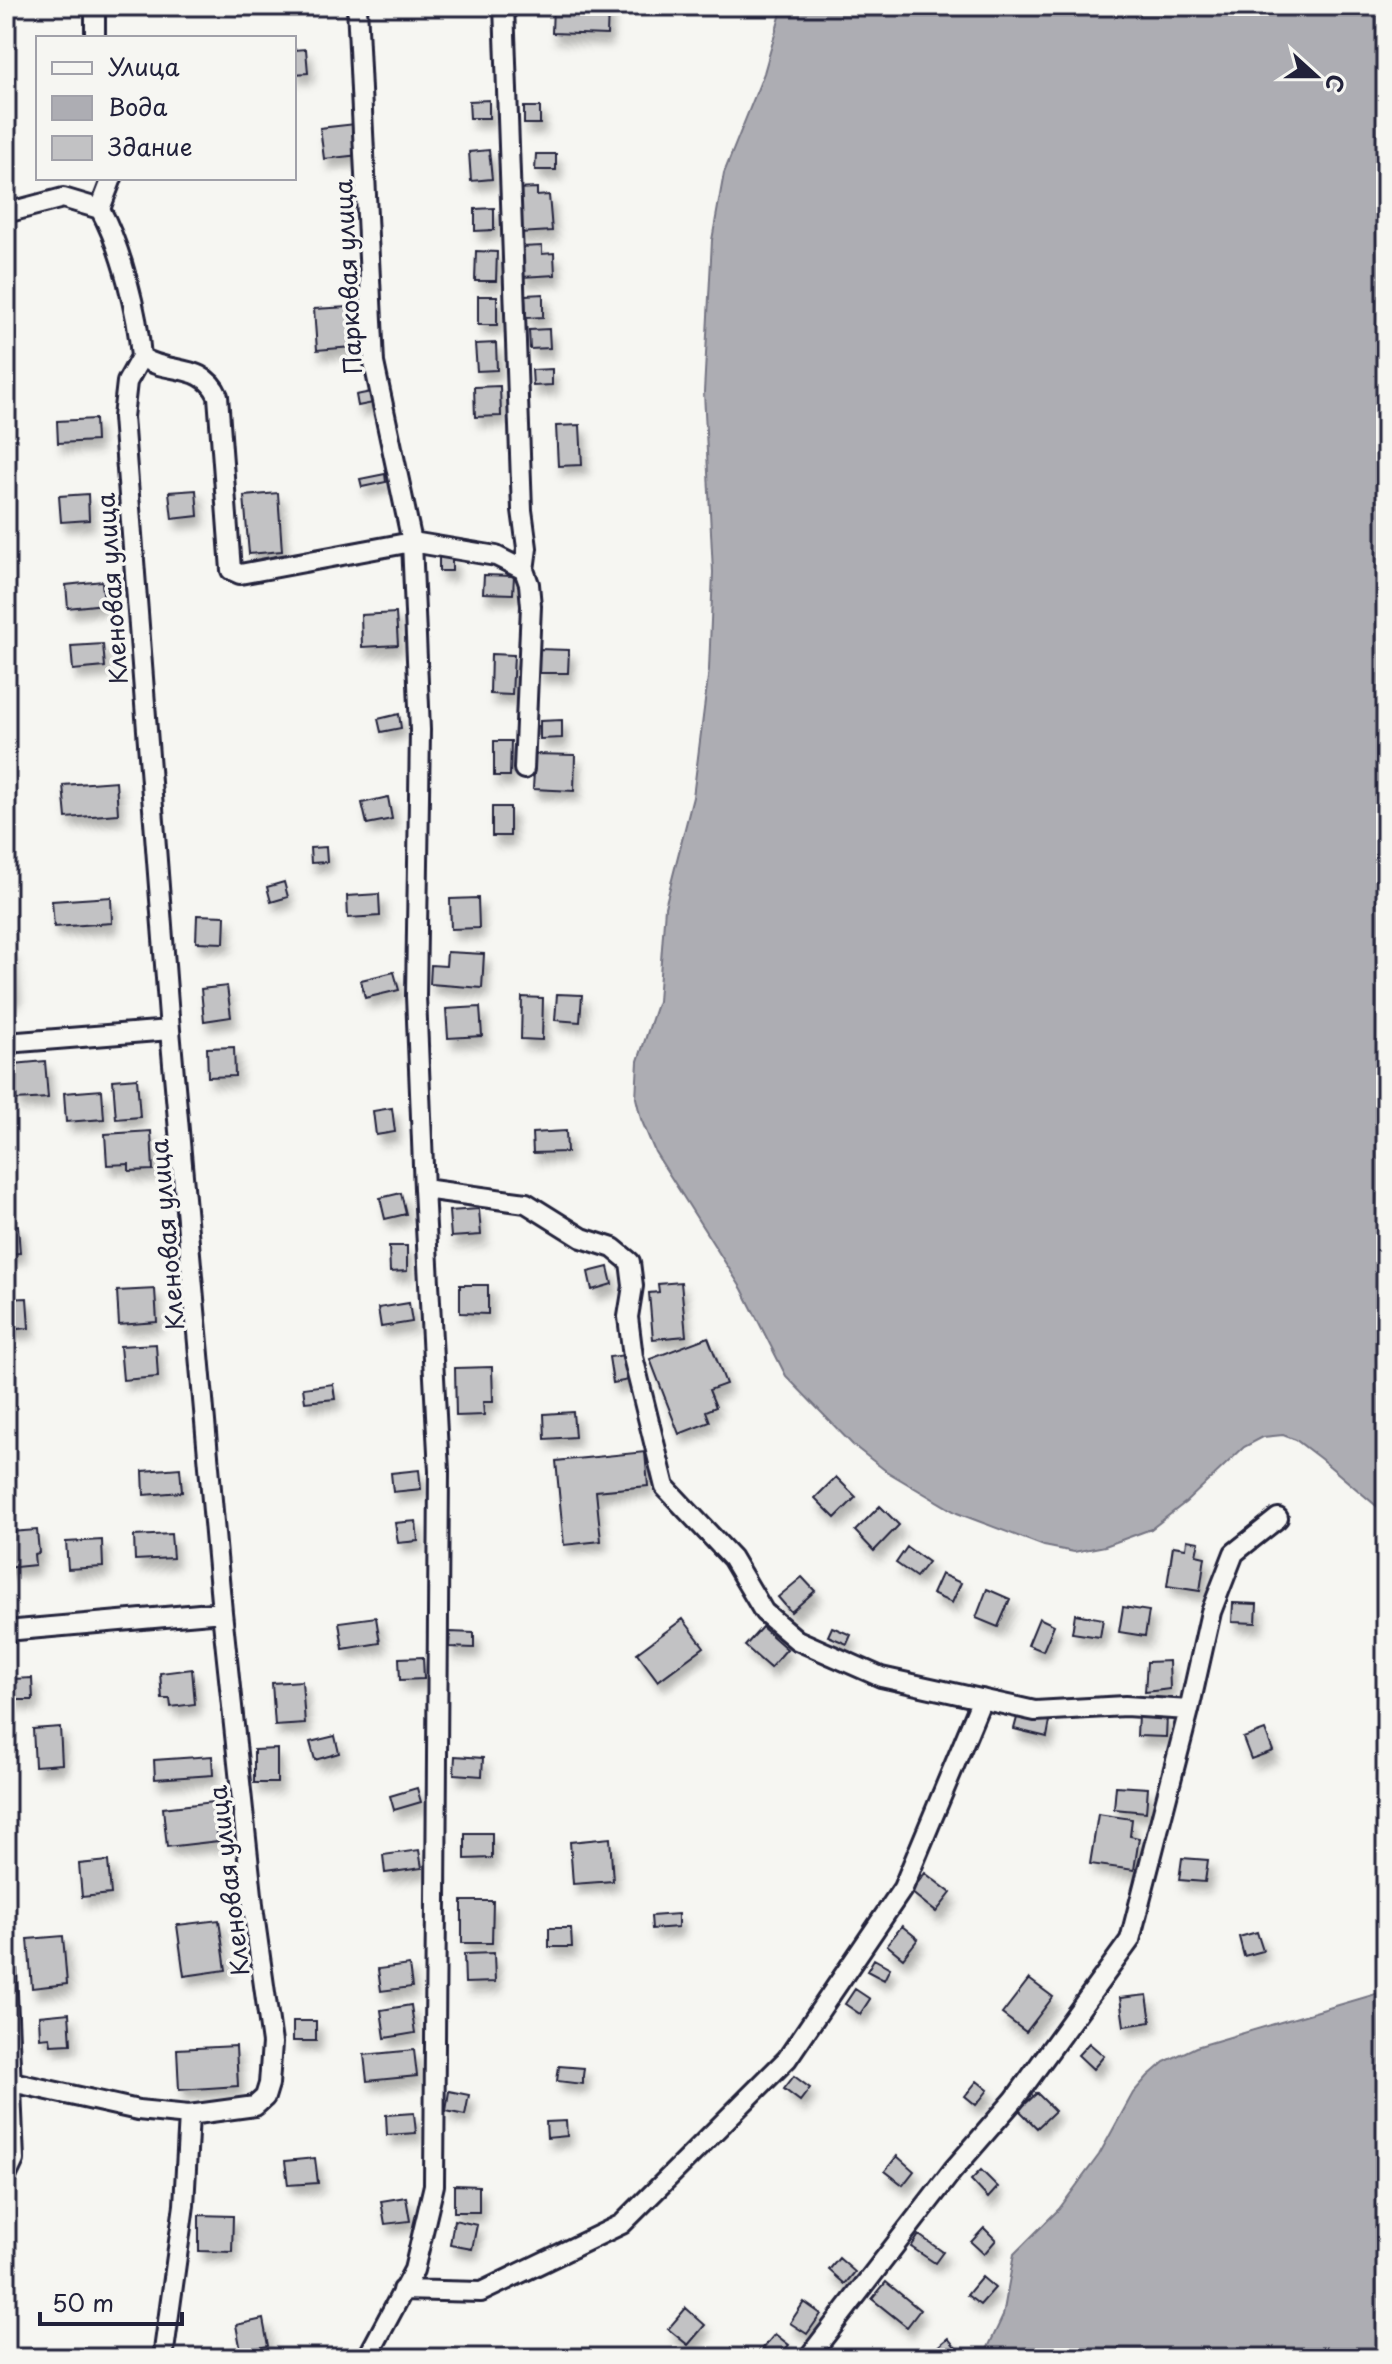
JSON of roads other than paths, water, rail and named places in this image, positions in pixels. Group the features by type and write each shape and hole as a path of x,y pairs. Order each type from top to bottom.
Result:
{"street":[{"path":"95,6 95,36"},
{"name":"Парковая улица","path":"357,6 374,363 412,542 420,730 416,996 439,1471 434,2185 414,2270 367,2358"},
{"path":"504,6 522,510 527,548 524,570 531,606 524,769"},
{"path":"111,180 100,209 116,248 139,337 141,357 156,367 205,375 218,396 231,570 240,574 412,542 496,556 524,570"},
{"path":"6,213 36,202 63,198 100,209"},
{"name":"Кленовая улица","path":"141,357 127,382 123,417 170,1030 222,1612 254,1914 272,2043 269,2084 265,2097 255,2106 189,2115"},
{"path":"6,1043 170,1030"},
{"path":"424,1189 526,1203 582,1238 613,1248 630,1262 633,1286 628,1317 633,1357 665,1487 732,1558 764,1612 797,1640 881,1677 1035,1711 1125,1706 1189,1710"},
{"path":"808,2358 953,2170 1014,2100 1130,1940 1211,1612 1234,1553 1278,1518"},
{"path":"6,1631 222,1612"},
{"path":"402,2290 481,2292 622,2224 787,2059 903,1888 982,1699"},
{"path":"6,1969 14,2160 6,2177"},
{"path":"12,2082 138,2110 189,2115 184,2205 163,2358"}],"water":[{"path":"783,6 1386,6 1386,1514 1321,1459 1296,1440 1283,1435 1263,1437 1244,1447 1186,1502 1151,1529 1105,1546 1074,1552 1044,1546 957,1513 886,1471 853,1445 786,1376 742,1289 655,1152 641,1119 636,1098 638,1061 658,1001 665,907 693,797 709,669 713,572 704,392 712,240 724,173 764,73"},
{"path":"1386,1991 1386,2358 983,2358 1003,2316 1014,2254 1059,2209 1099,2155 1133,2093 1148,2076 1164,2062 1196,2047"}]}
